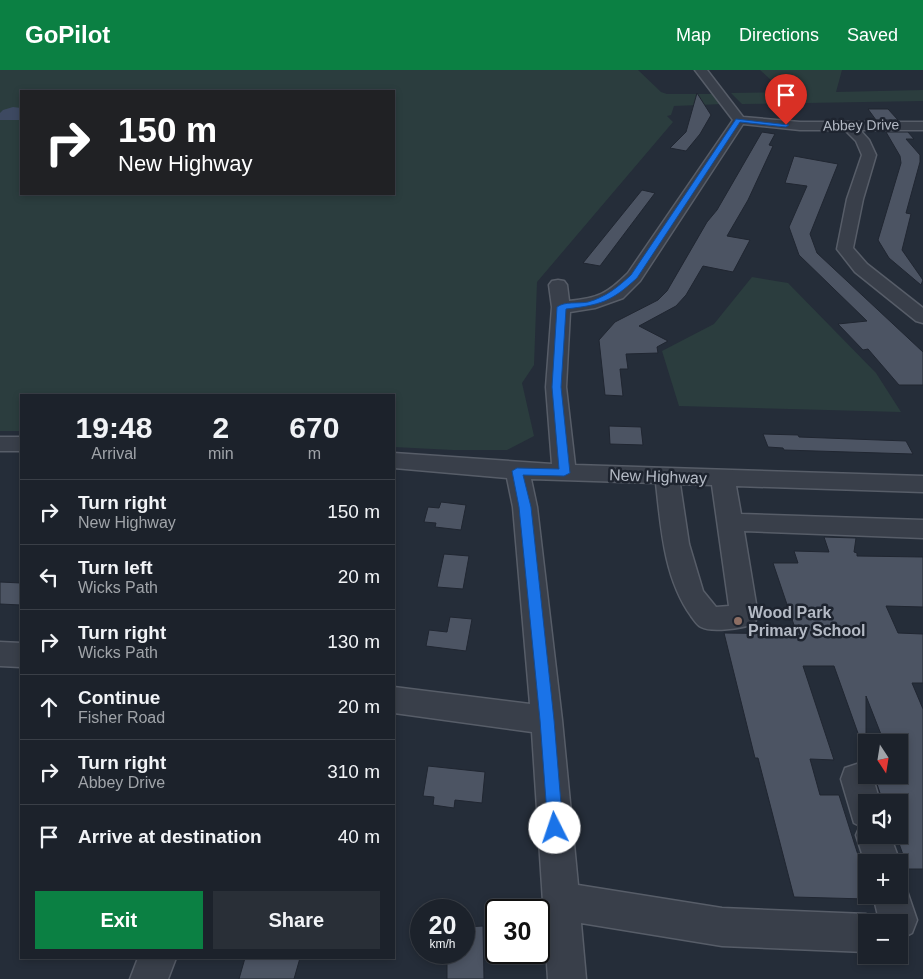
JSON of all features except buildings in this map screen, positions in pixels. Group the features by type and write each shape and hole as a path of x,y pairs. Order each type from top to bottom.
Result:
{"street":[{"path":"562,307 590,304 617,294 634,277 738,120 701,70"},
{"name":"Abbey Drive","path":"738,120 771,124 923,126"},
{"path":"848,125 862,140 869,155 855,199 845,248 861,268 923,317"},
{"path":"558,285 562,307 556,387 564,473"},
{"path":"0,444 20,444"},
{"name":"New Highway","path":"395,460 517,471 923,484"},
{"path":"517,471 525,507 547,720 567,979"},
{"path":"667,476 676,544 691,595 708,619 744,616 723,478"},
{"path":"730,522 923,529"},
{"path":"0,654 20,655"},
{"path":"395,700 547,720"},
{"path":"857,780 861,794"},
{"path":"561,901 722,927 858,933"},
{"path":"149,979 157,959"}],"shaded area":[{"path":"0,70 638,70 661,92 667,94 715,94 723,104 674,106 671,115 667,116 673,122 537,282 534,365 522,383 534,436 507,450 395,447 395,394 20,394 20,431 0,431"},
{"path":"760,70 842,70 836,92 923,90 923,101 742,104 731,93 784,92"},
{"path":"752,277 788,283 876,373 901,412 679,406 662,351 714,324"}],"water":[{"path":"13,107 20,108 20,120 0,120 0,113"}],"place":[{"name":"Wood Park Primary School","path":"738,621"}],"route":[{"path":"555,828 547,720 525,507 517,471 564,473 556,387 562,307 590,304 615,295 634,277 713,157 724,144 738,120 786,125"}]}
